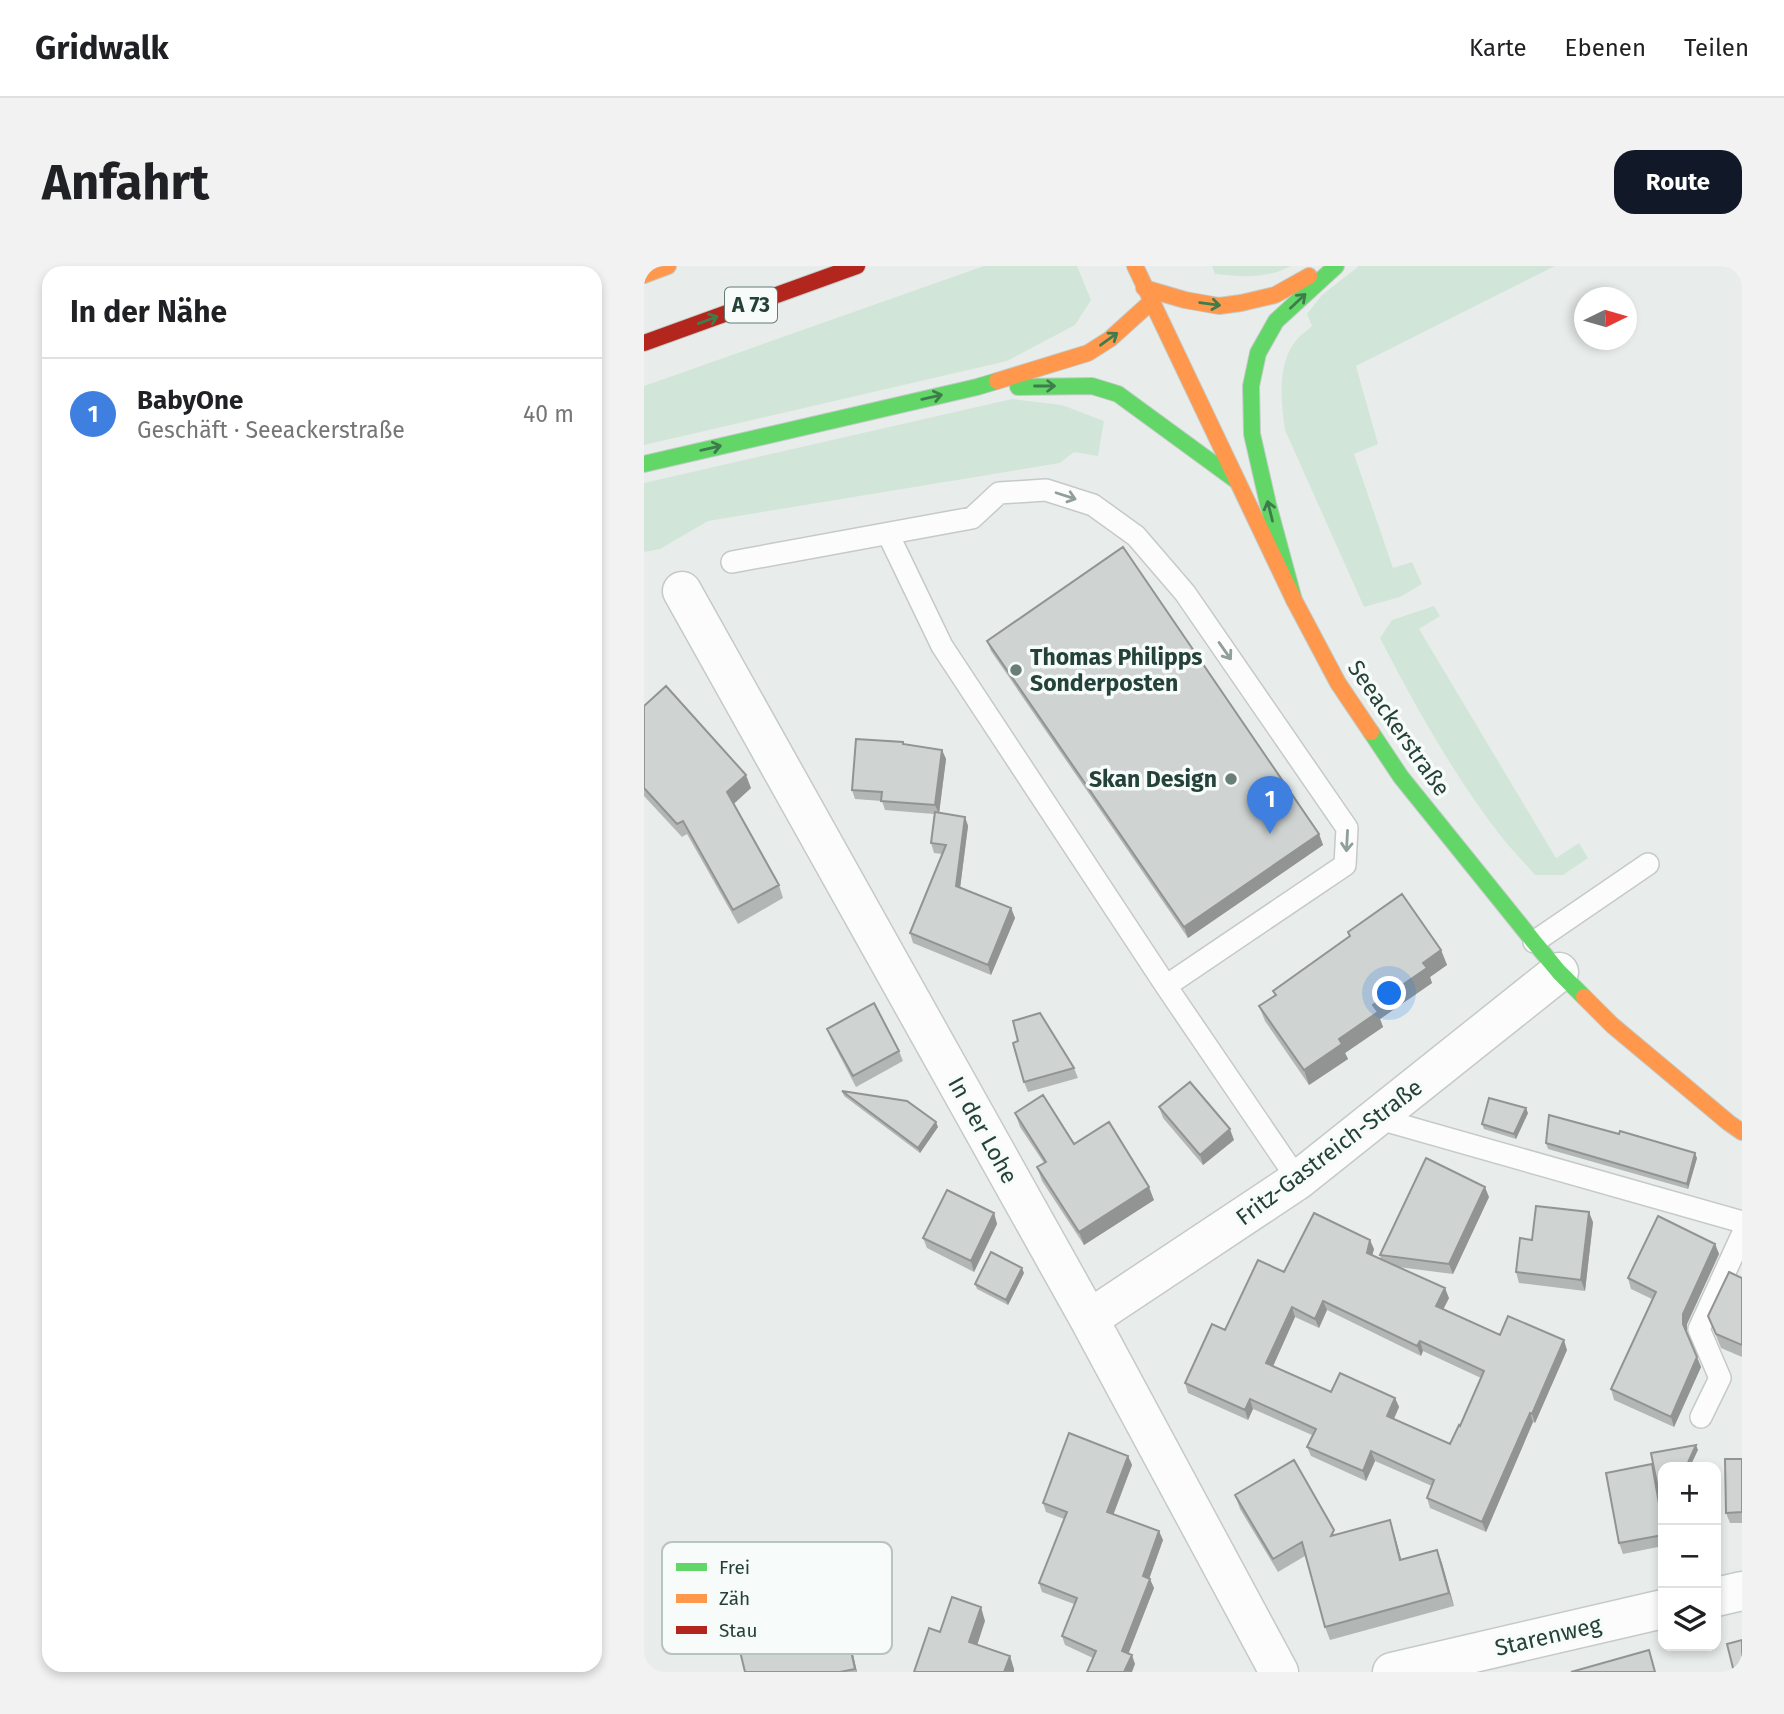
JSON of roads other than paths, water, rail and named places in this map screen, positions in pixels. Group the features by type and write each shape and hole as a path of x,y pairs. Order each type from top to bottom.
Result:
{"main road":[{"path":"644,275 668,266"},
{"name":"A 73","path":"644,343 857,266"},
{"path":"644,464 977,387 1088,353 1110,339 1142,283 1185,300 1219,306 1275,295 1327,266"},
{"path":"1294,600 1252,434 1251,387 1258,353 1276,321 1336,266"},
{"name":"Seeackerstraße","path":"1142,283 1294,600 1338,683 1401,777 1559,972 1612,1025 1742,1132"},
{"path":"977,387 1093,386 1118,394 1237,481"}],"street":[{"name":"In der Lohe","path":"682,591 1089,1320 1279,1672"},
{"name":"Fritz-Gastreich-Straße","path":"1089,1320 1298,1180 1559,972"},
{"path":"1721,1596 1742,1591"},
{"name":"Starenweg","path":"1392,1672 1658,1610"}],"lane":[{"path":"732,562 972,518 999,494 1046,490 1093,505 1136,536 1185,593 1348,828 1345,865 1166,986"},
{"path":"888,534 942,646 1166,986 1298,1180"},
{"path":"1534,942 1648,864"},
{"path":"1376,1118 1742,1222"},
{"path":"1701,1417 1720,1378 1699,1329 1742,1235"}],"place":[{"name":"Thomas Philipps Sonderposten","path":"1016,670"},
{"name":"Skan Design","path":"1231,779"},
{"name":"BabyOne","path":"1270,834"}]}
